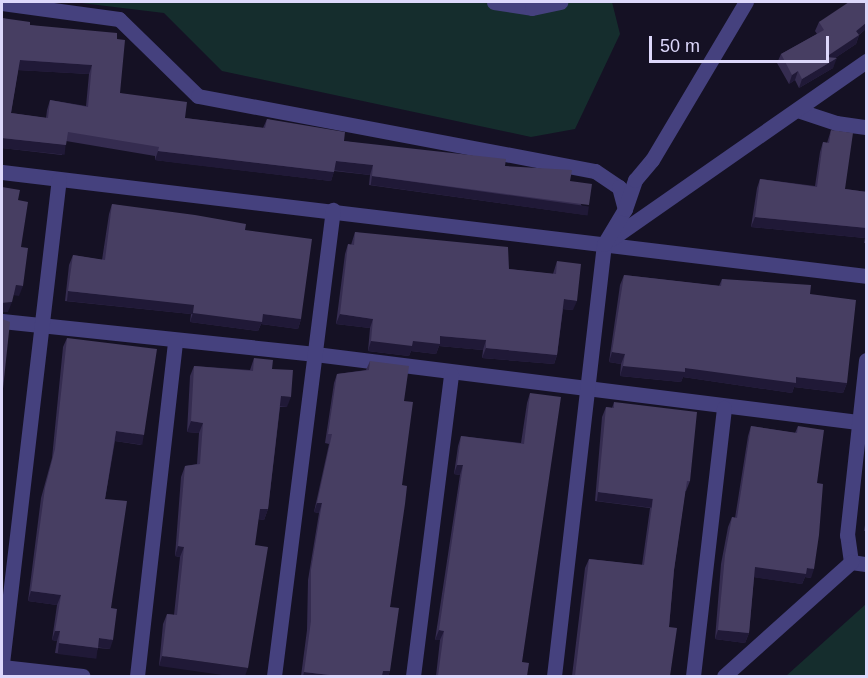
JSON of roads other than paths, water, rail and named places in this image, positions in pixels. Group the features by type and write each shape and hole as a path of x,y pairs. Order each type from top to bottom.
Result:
{"street":[{"path":"495,2 532,8 560,2"},
{"path":"554,676 604,244 625,209 635,180 652,160 746,2"},
{"path":"2,3 119,19 198,96 595,171 619,187 625,209"},
{"path":"604,244 677,189 867,61"},
{"path":"796,110 836,123 867,127"},
{"path":"2,172 867,276"},
{"path":"59,179 44,325 2,665 82,676"},
{"path":"274,676 333,210"},
{"path":"2,321 315,354 451,374 586,388 724,408 862,422"},
{"path":"137,676 175,341"},
{"path":"850,562 847,536 862,422 867,360"},
{"path":"413,676 451,374"},
{"path":"693,676 724,408"},
{"path":"724,676 850,562 867,564"}]}
